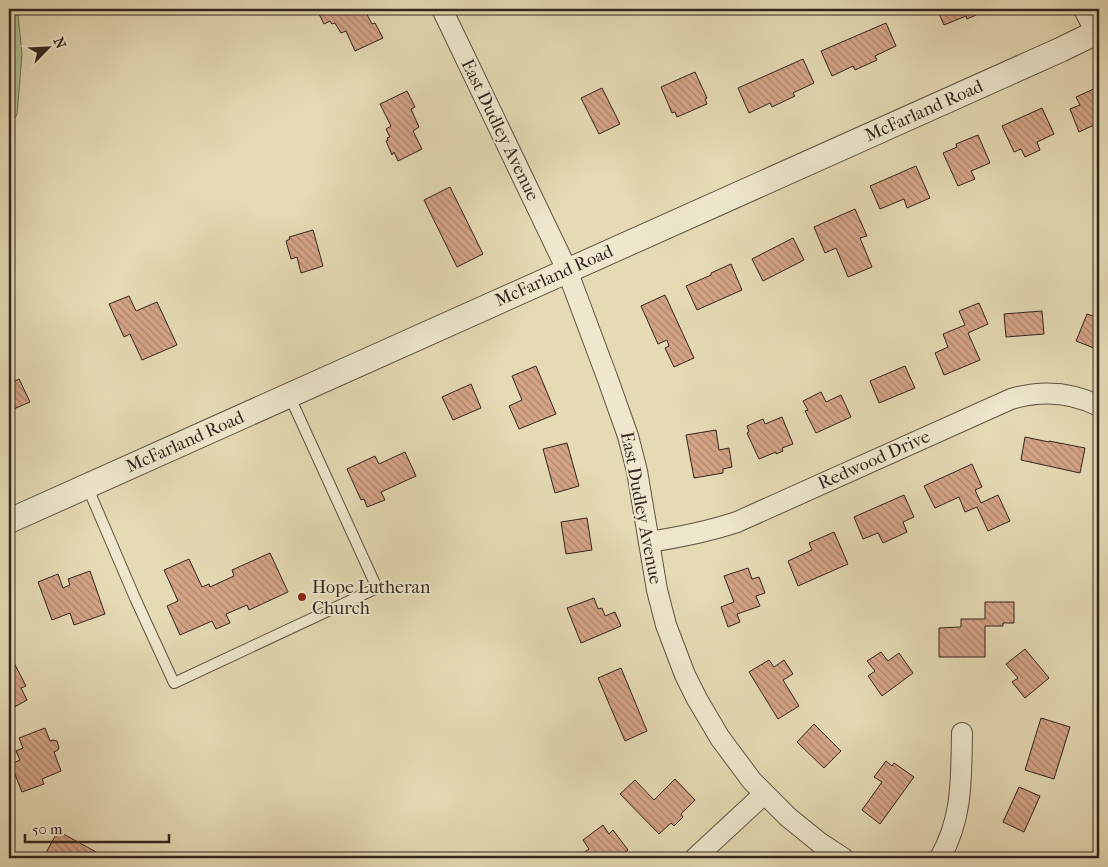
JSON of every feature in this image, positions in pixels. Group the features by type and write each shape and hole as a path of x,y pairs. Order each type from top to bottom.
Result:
{"street":[{"name":"East Dudley Avenue","path":"442,9 567,270 628,436 637,471 657,590 666,625 685,675 720,738 764,794 788,817 820,843 843,858"},
{"path":"1086,9 1098,31"},
{"name":"McFarland Road","path":"9,521 1051,54 1098,31"},
{"name":"Redwood Drive","path":"649,542 690,535 737,522 1011,399 1038,393 1057,393 1074,396 1099,406"},
{"path":"940,858 950,839 958,814 962,734"},
{"path":"695,858 764,794"}],"lane":[{"path":"87,486 174,683 377,588 289,395"}],"green space":[{"path":"9,9 15,9 18,15 22,54 17,115 9,125"}],"building":[{"path":"326,9 364,9 372,24 375,23 383,38 355,51 346,31 341,33 335,23 332,24 330,21 324,24 319,14"},
{"path":"937,9 989,9 967,19 966,16 944,25"},
{"path":"886,23 896,46 875,56 877,60 855,70 853,66 832,76 821,51"},
{"path":"803,59 814,83 793,93 795,96 772,107 770,103 749,113 738,88"},
{"path":"695,72 707,98 705,99 707,104 677,117 675,112 672,113 661,87"},
{"path":"1098,87 1099,135 1094,125 1079,132 1070,109 1080,105 1076,97"},
{"path":"602,88 620,124 599,134 581,98"},
{"path":"407,91 415,107 411,109 419,127 413,131 422,149 398,161 394,152 392,155 386,141 390,137 386,129 391,126 380,104"},
{"path":"1042,108 1054,134 1037,142 1040,150 1025,157 1021,149 1014,152 1002,126"},
{"path":"978,135 990,163 971,171 975,179 958,186 943,153 957,147 956,144"},
{"path":"916,166 930,198 907,208 904,199 880,209 870,186"},
{"path":"450,187 483,254 457,267 424,200"},
{"path":"855,209 867,236 860,238 872,267 848,277 836,248 825,253 814,227"},
{"path":"313,230 323,266 301,273 297,257 291,259 286,241 290,239 289,237"},
{"path":"793,238 804,260 763,281 752,259"},
{"path":"731,264 742,290 697,310 686,286"},
{"path":"665,295 694,358 674,367 665,348 669,346 667,340 658,344 641,306"},
{"path":"129,296 136,311 157,302 177,345 142,360 130,334 124,337 109,304"},
{"path":"979,303 988,324 968,333 980,360 944,375 935,353 948,347 943,334 965,325 959,311"},
{"path":"1042,311 1044,334 1006,337 1004,314"},
{"path":"1087,314 1099,318 1099,350 1076,341"},
{"path":"536,366 556,414 519,429 509,406 522,400 512,376"},
{"path":"905,366 915,388 879,403 870,381"},
{"path":"19,379 30,402 9,411 9,384"},
{"path":"471,384 481,408 453,420 442,397"},
{"path":"821,392 826,402 841,395 851,417 816,433 805,411 808,410 803,401"},
{"path":"782,417 793,444 782,448 783,451 759,459 747,433 749,432 747,426 763,419 765,424"},
{"path":"716,430 719,450 729,448 732,467 723,469 723,473 694,478 686,435"},
{"path":"1025,437 1085,448 1080,473 1021,460"},
{"path":"567,443 579,486 555,493 543,449"},
{"path":"405,452 416,476 381,492 385,500 367,507 364,499 361,500 347,469 375,456 379,464"},
{"path":"972,464 982,487 975,490 981,503 998,495 1010,521 988,531 977,507 965,512 959,497 935,508 924,486"},
{"path":"904,495 914,517 903,522 907,532 883,543 878,533 863,539 854,517"},
{"path":"587,518 592,550 566,554 561,522"},
{"path":"834,532 848,564 798,586 788,561 812,550 809,543"},
{"path":"270,553 288,592 249,610 247,605 226,614 230,623 216,629 212,621 180,635 167,606 178,601 164,570 189,559 202,587 209,584 210,587 234,576 232,570"},
{"path":"748,568 752,579 759,577 765,593 756,596 760,606 737,614 740,622 728,627 721,607 734,602 724,576"},
{"path":"90,571 105,614 74,625 70,613 52,620 38,582 58,574 63,588 70,585 68,579"},
{"path":"594,598 598,609 602,608 605,616 615,612 621,626 581,643 567,608"},
{"path":"985,602 1014,602 1014,623 1003,623 1003,626 985,626 985,657 939,657 939,628 961,627 961,619 985,619"},
{"path":"1025,649 1049,678 1025,698 1012,682 1018,678 1006,664"},
{"path":"881,652 888,661 899,653 913,673 882,696 868,676 875,671 867,661"},
{"path":"11,657 26,686 21,688 27,700 9,710 9,658"},
{"path":"769,660 774,667 784,660 793,674 783,680 799,706 778,719 749,672"},
{"path":"621,668 647,731 625,741 598,678"},
{"path":"1041,718 1070,727 1054,779 1025,770"},
{"path":"814,724 841,751 824,768 797,742"},
{"path":"45,728 50,741 57,741 59,748 54,752 61,771 42,779 44,784 22,792 11,764 20,760 16,751 23,748 19,738"},
{"path":"886,761 892,766 894,763 914,777 880,824 862,810 882,782 874,777"},
{"path":"675,779 695,800 681,814 683,817 674,826 671,823 659,834 620,794 635,780 654,800"},
{"path":"1019,787 1040,796 1024,832 1003,822"},
{"path":"603,825 609,834 613,830 628,850 617,858 576,858 589,849 583,840"},
{"path":"58,831 107,858 43,858"}],"place":[{"name":"Hope Lutheran Church","path":"302,597"}]}
